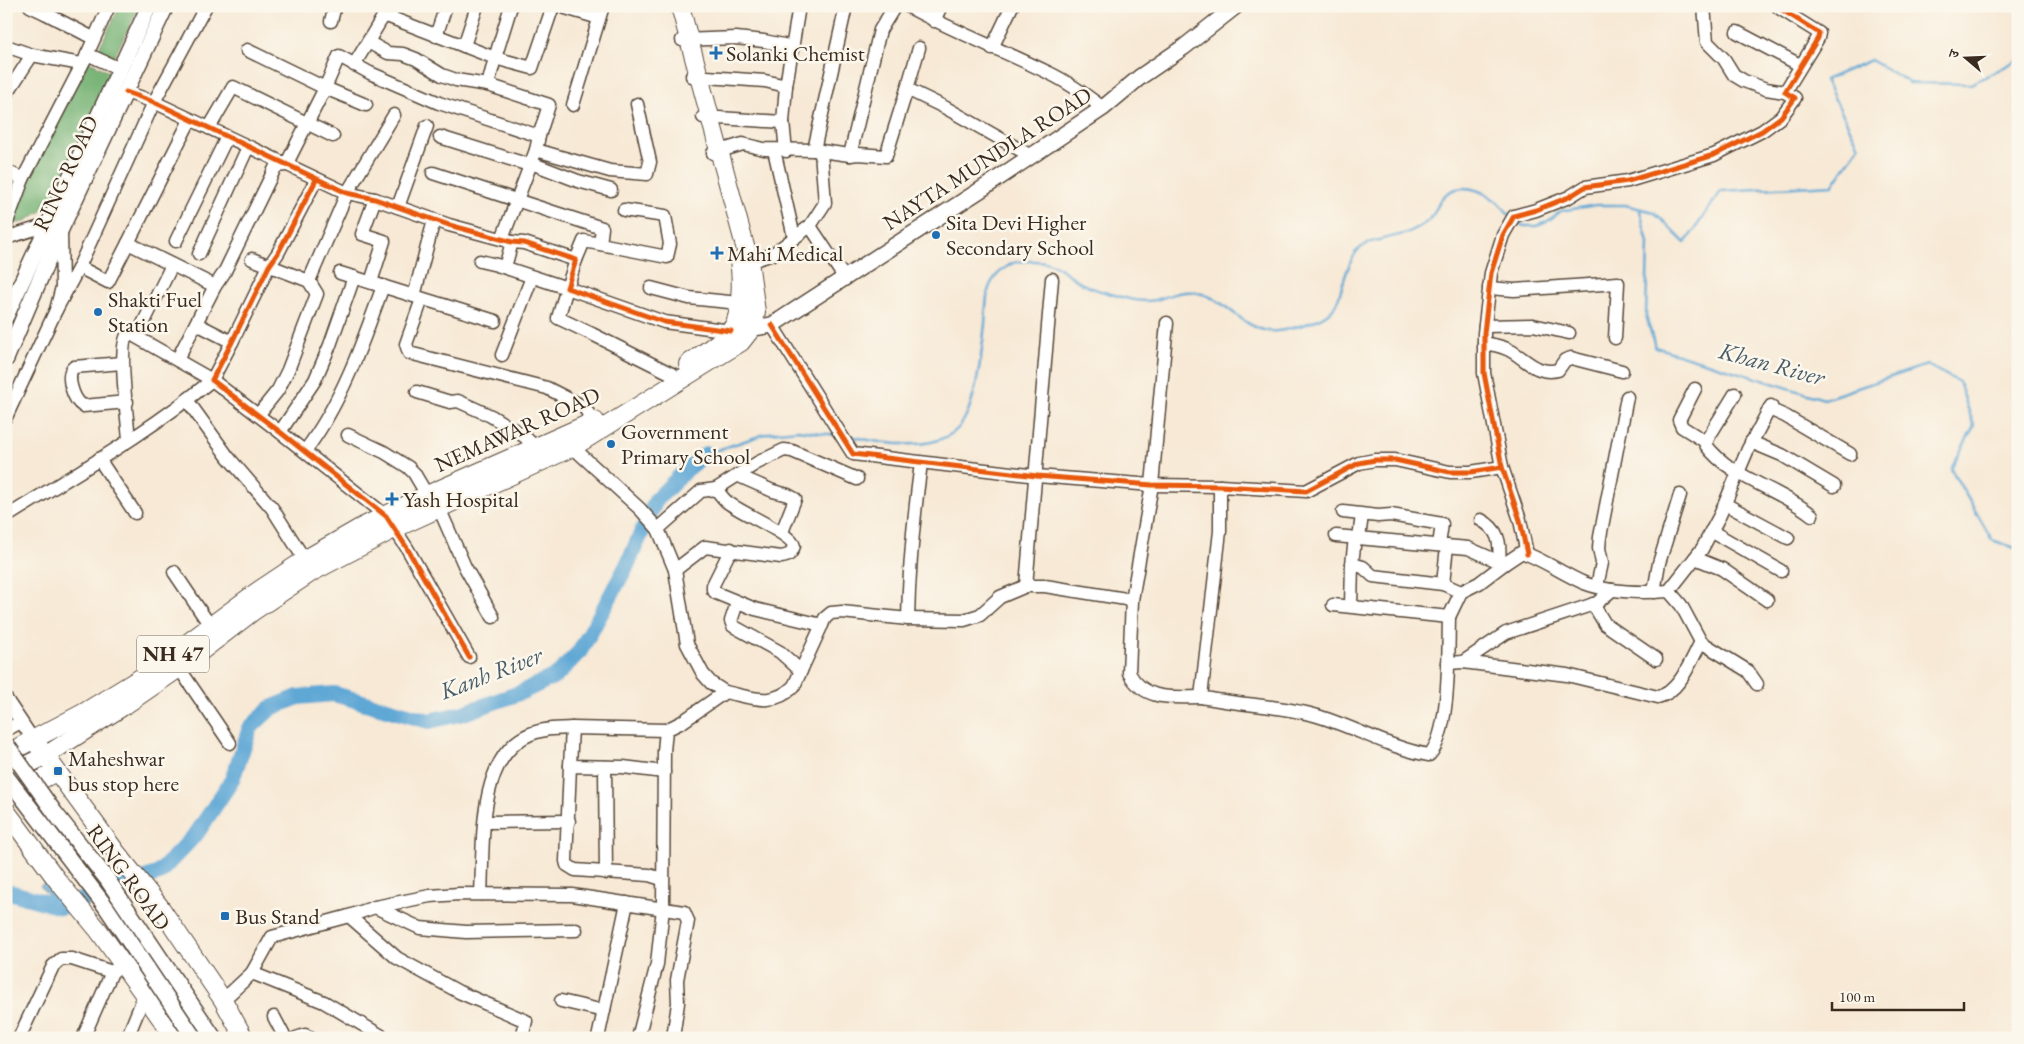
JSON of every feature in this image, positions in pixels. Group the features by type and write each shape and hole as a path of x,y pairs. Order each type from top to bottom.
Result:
{"highway":[{"path":"673,6 686,40"},
{"path":"391,522 439,508 567,442 738,345 752,328 756,312 686,40 680,6"},
{"path":"731,331 737,319 744,263"},
{"name":"NEMAWAR ROAD","path":"6,754 143,684 179,668 205,637 252,612 360,528 391,522 427,495 536,448 567,442 594,422 674,375 731,331"},
{"name":"NEMAWAR ROAD","path":"6,776 45,756 85,731 205,637 241,603 309,566"},
{"path":"34,740 116,852 160,907 223,1000 244,1038"},
{"path":"6,798 56,772"},
{"path":"6,811 56,880 99,931 117,968 145,994 175,1038"}],"main road":[{"name":"RING ROAD","path":"6,359 28,307 54,227 120,69 149,6"},
{"name":"RING ROAD","path":"6,316 126,92 166,6"},
{"name":"NAYTA MUNDLA ROAD","path":"731,331 772,324 1103,108 1140,77 1184,47 1236,6"},
{"name":"RING ROAD","path":"6,744 55,813 107,880 214,1038"},
{"name":"RING ROAD","path":"6,776 106,907 194,1038"}],"street":[{"path":"30,6 47,10 93,38"},
{"path":"6,225 23,178 109,6"},
{"path":"6,418 56,310 79,267 154,102 206,6"},
{"path":"331,21 336,6"},
{"path":"436,36 446,6"},
{"path":"464,46 477,6"},
{"path":"488,85 511,6"},
{"path":"354,65 386,11 436,36 495,58 532,68 552,6"},
{"path":"559,6 601,12 573,105"},
{"path":"744,263 773,254 810,226 825,203 817,152 846,6"},
{"path":"850,155 880,30 895,6"},
{"path":"907,6 934,21 1050,74 1103,108"},
{"path":"934,21 941,6"},
{"path":"992,48 1012,6"},
{"path":"1527,554 1520,520 1502,467 1484,373 1485,326 1491,273 1503,235 1513,219 1568,197 1585,188 1628,182 1714,156 1762,131 1781,117 1795,98 1784,92 1754,85 1734,75 1724,59 1707,42 1704,6"},
{"path":"794,237 780,150 786,86 793,47 795,7"},
{"path":"1778,7 1819,33 1818,38 1784,92"},
{"path":"1737,32 1800,65"},
{"path":"686,40 736,38 793,47"},
{"path":"368,42 388,53 403,54 416,59 442,75 456,80 488,85 549,105 536,150 516,200 507,241 505,267"},
{"path":"6,46 32,55 84,59 120,69"},
{"path":"716,152 743,144 780,150 886,156 918,48"},
{"path":"247,50 366,105"},
{"path":"8,87 32,55"},
{"path":"286,165 326,88 339,56 354,65 439,103 540,136"},
{"path":"695,76 765,81 786,86"},
{"path":"209,128 233,87 333,136"},
{"path":"907,89 946,108 1031,156"},
{"path":"126,92 154,102 347,193 375,199 434,220 507,241 524,243 576,260"},
{"path":"536,150 610,170 647,174 650,162 637,104"},
{"path":"309,281 347,193 394,115"},
{"path":"706,117 783,122"},
{"path":"79,267 108,282 190,120"},
{"path":"398,207 427,126"},
{"path":"176,241 227,137"},
{"path":"440,137 611,190"},
{"path":"199,254 248,147"},
{"path":"178,360 215,286 224,273 276,166 286,165"},
{"path":"6,171 23,178"},
{"path":"433,173 602,228 600,244"},
{"path":"6,516 129,440 187,400 212,380 269,266 278,253 316,180"},
{"path":"305,451 317,435 360,348 377,284 384,241 362,234 375,199"},
{"path":"624,210 665,216 669,229 670,244 667,257 584,241 576,260 558,318 674,375"},
{"path":"434,220 406,344 409,353 547,388 584,407 594,422"},
{"path":"810,226 844,277"},
{"path":"6,238 54,227 62,287 56,310"},
{"path":"128,243 215,286"},
{"path":"252,259 309,281 317,294 294,355 278,390 258,415"},
{"path":"480,261 505,267 664,322 731,331"},
{"path":"137,336 172,265"},
{"path":"340,273 494,321"},
{"path":"502,355 532,277"},
{"path":"280,432 315,380 330,345 354,278"},
{"path":"1026,586 1037,476 1052,278"},
{"path":"1489,288 1514,290 1618,284 1615,338"},
{"path":"651,288 689,298 739,303"},
{"path":"1167,323 1152,485 1132,600 1129,673 1134,683 1144,691 1157,696 1201,697 1229,703 1267,706 1314,715 1408,751 1429,755 1436,749 1445,710 1449,617 1461,592 1479,583 1502,562 1522,552 1540,559 1585,583 1612,590 1669,591 1695,558 1711,531 1725,504 1751,442 1770,407 1850,454"},
{"path":"197,324 232,342"},
{"path":"772,324 853,454 1037,476 1152,485 1220,486 1306,491 1359,463 1375,460 1395,460 1450,472 1471,472 1502,467"},
{"path":"1485,326 1533,325 1569,333"},
{"path":"129,440 122,363 125,336 132,334 212,380 305,451 391,522 469,657"},
{"path":"1484,343 1500,346 1511,351 1532,366 1550,372 1558,370 1565,360 1571,358 1622,371"},
{"path":"122,363 74,367 71,370 70,376 76,399 83,406 126,402"},
{"path":"1696,389 1679,420 1682,427 1706,442"},
{"path":"417,392 450,402 458,401 491,416 524,436 536,448"},
{"path":"1735,394 1706,442 1706,446 1738,473 1787,498 1812,515"},
{"path":"1597,586 1602,563 1599,548 1600,537 1627,397"},
{"path":"187,400 228,457 272,508 309,566"},
{"path":"348,435 384,452 414,473 427,495 439,508 465,567 493,617"},
{"path":"567,442 640,509 658,529 674,570 687,644 703,674 717,688 773,700 787,693 794,686 825,618 831,613 842,612 908,620 964,620 980,615 1000,597 1026,586 1044,586 1132,600"},
{"path":"1751,442 1782,454 1834,486"},
{"path":"658,529 701,491 716,489 757,463 784,450 792,451 858,479"},
{"path":"99,459 136,513"},
{"path":"908,620 908,573 921,463"},
{"path":"739,476 773,491 788,495 795,500 782,532"},
{"path":"1201,697 1220,531 1220,486"},
{"path":"674,570 705,547 781,557 787,557 791,553 793,543 782,532 755,520 726,501 716,489"},
{"path":"1654,592 1661,556 1680,495"},
{"path":"1725,504 1788,538"},
{"path":"1343,512 1391,516 1442,524 1443,584"},
{"path":"1351,606 1352,564 1362,514"},
{"path":"1481,520 1489,524 1498,536 1502,562"},
{"path":"1711,531 1781,571"},
{"path":"1336,536 1468,548 1502,562"},
{"path":"731,550 713,585 713,590 716,593 737,602 822,625"},
{"path":"1695,558 1722,569 1767,600"},
{"path":"1352,564 1363,567 1373,576 1443,584 1461,592"},
{"path":"174,572 205,637"},
{"path":"1463,662 1506,633 1597,603 1612,590"},
{"path":"1669,591 1681,605 1701,642 1748,671 1757,684"},
{"path":"737,602 732,621 733,626 780,652 801,671"},
{"path":"1593,604 1605,624 1656,659"},
{"path":"1332,605 1449,617"},
{"path":"1448,664 1463,662 1567,675 1658,697 1666,695 1673,689 1701,642"},
{"path":"179,668 230,743"},
{"path":"481,894 485,822 490,787 496,769 516,743 529,735 544,730 572,728 670,728 717,688"},
{"path":"6,699 34,740"},
{"path":"6,730 21,722"},
{"path":"572,728 567,865 575,870 649,875 662,880"},
{"path":"638,1038 657,964 663,908 664,772 670,728"},
{"path":"570,766 664,772"},
{"path":"605,768 606,873"},
{"path":"485,822 569,820"},
{"path":"223,1000 252,973 272,937 375,907 430,896 481,894 572,895 684,912 688,921 677,980 678,1003 673,1038"},
{"path":"598,1038 627,903"},
{"path":"375,907 420,928 466,932 576,930"},
{"path":"349,916 397,958 459,992 526,1021 522,1038"},
{"path":"19,1038 53,966 61,959 72,959 117,968 83,1038"},
{"path":"252,973 324,1002 385,1038"},
{"path":"128,1038 145,994"},
{"path":"561,1001 604,1011"},
{"path":"274,1017 285,1038"},
{"path":"296,1038 305,1035 310,1038"}],"green space":[{"path":"120,6 140,6 114,57 98,50"},
{"path":"85,59 111,73 48,207 24,222 6,225"}],"water":[{"path":"48,880 62,897 54,902 40,886"}],"waterway":[{"path":"1517,222 1524,226 1536,226 1545,223 1561,211 1596,205 1625,205 1654,212 1685,243 1721,191 1833,185 1859,146 1825,80 1871,60 1910,83 1971,84 2018,60"},
{"path":"846,435 887,443 917,444 944,438 955,431 962,423 968,411 977,381 990,285 1000,272 1015,262 1046,262 1063,270 1089,287 1134,300 1155,300 1181,292 1198,293 1217,300 1249,324 1268,331 1276,331 1303,325 1326,315 1336,303 1353,256 1357,251 1369,243 1405,234 1424,224 1432,216 1442,198 1452,191 1461,188 1480,191 1497,201 1509,215"},
{"name":"Khan River","path":"1640,211 1648,243 1646,315 1655,347 1824,399 1927,365 1959,382 1974,426 1951,469 1992,540 2018,549"},
{"path":"706,454 768,433 798,430 836,435"},
{"name":"Kanh River","path":"6,891 61,907 159,873 197,833 232,780 250,728 271,708 298,697 334,694 429,721 464,713 522,692 557,675 580,651 627,565 656,500 686,470 706,454"}],"cycle path":[{"path":"1527,554 1520,520 1502,467 1484,373 1484,333 1491,273 1503,235 1514,216 1536,210 1569,197 1585,187 1628,181 1714,155 1762,131 1781,117 1795,98 1785,92 1818,38 1819,33 1779,8 1780,6"},
{"path":"126,92 154,102 347,193 375,199 449,225 512,242 524,243 576,260 567,288 664,322 731,331"},
{"path":"316,180 278,253 269,266 212,380 386,516 407,548 469,657"},
{"path":"772,325 853,454 1037,476 1152,485 1220,486 1306,491 1359,463 1375,460 1395,460 1450,472 1471,472 1502,467"}],"place":[{"name":"Solanki Chemist","path":"716,53"},
{"name":"Sita Devi Higher Secondary School","path":"936,235"},
{"name":"Mahi Medical","path":"717,253"},
{"name":"Shakti Fuel Station","path":"98,312"},
{"name":"Government Primary School","path":"611,444"},
{"name":"Yash Hospital","path":"392,499"},
{"name":"Maheshwar bus stop here","path":"58,771"},
{"name":"Bus Stand","path":"225,916"}]}
